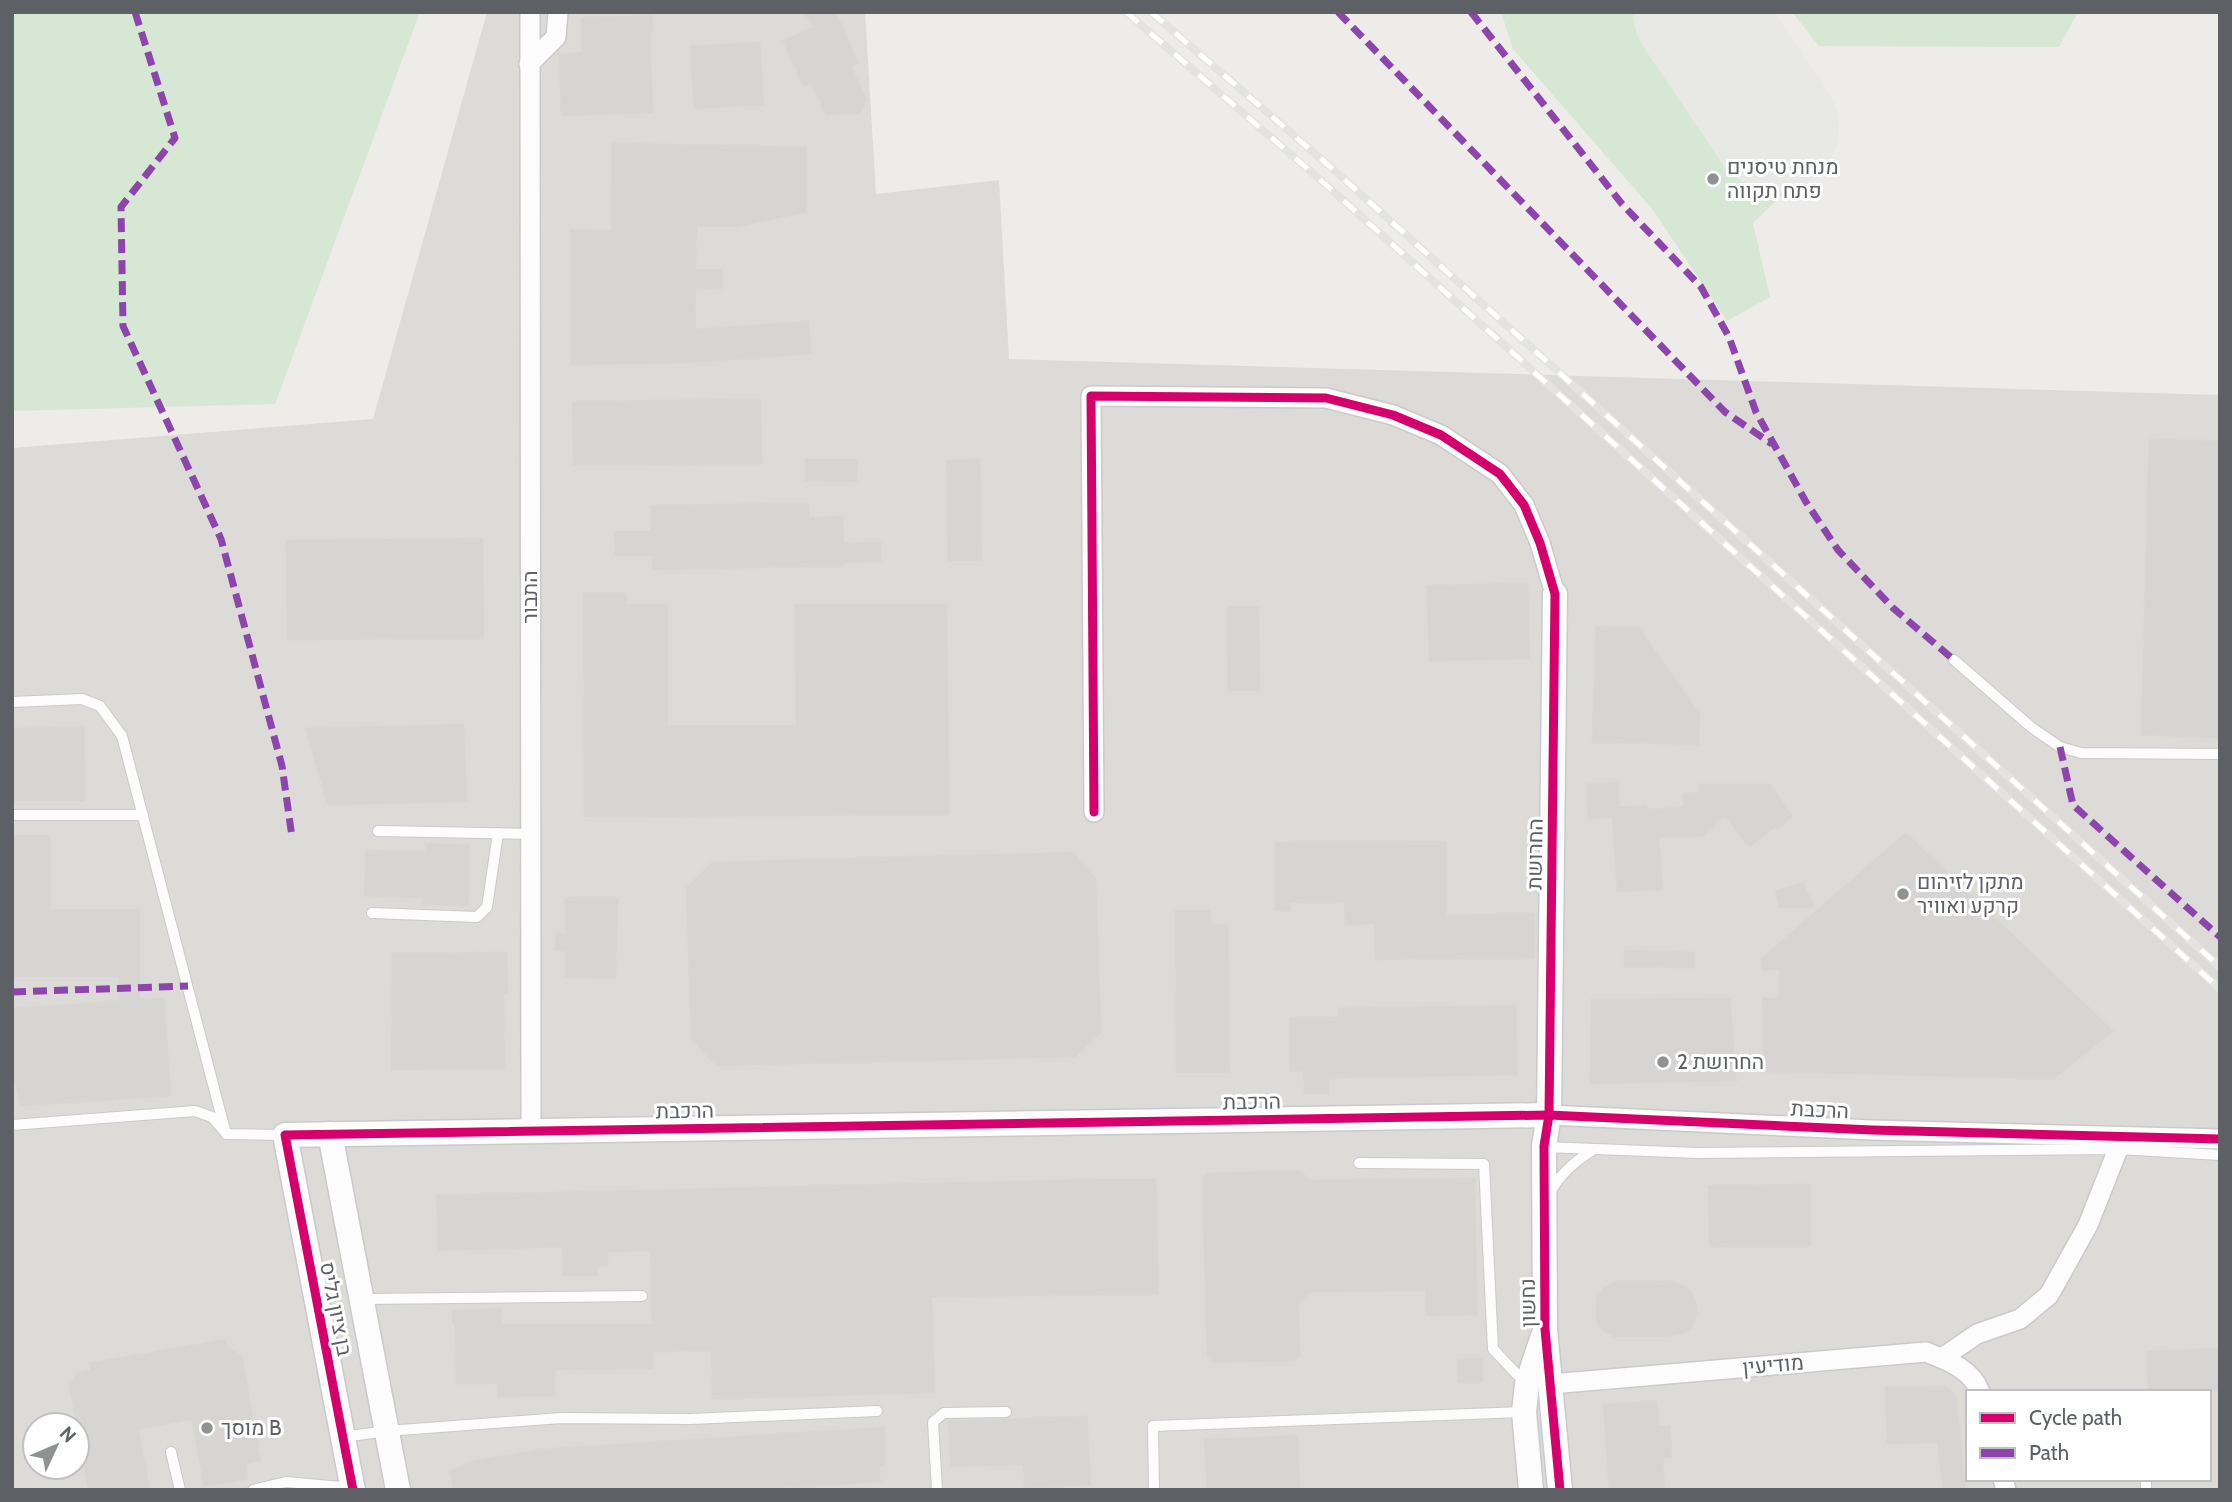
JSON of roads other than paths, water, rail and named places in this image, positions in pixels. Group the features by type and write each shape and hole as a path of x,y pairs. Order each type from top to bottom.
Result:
{"street":[{"name":"התבור","path":"530,12 531,1131"},
{"path":"529,64 556,37 558,12"},
{"path":"1094,812 1091,396 1326,398 1393,415 1441,435 1500,474 1524,505 1540,543 1555,594"},
{"name":"החרושת","path":"1549,1115 1555,594"},
{"name":"הרכבת","path":"285,1135 1549,1115 1872,1130 2220,1139"},
{"name":"נחשון","path":"1549,1115 1544,1146 1545,1329 1539,1384 1560,1490"},
{"name":"בן ציון גליס","path":"330,1134 398,1490"},
{"name":"בן ציון גליס","path":"285,1135 343,1437 346,1485"},
{"path":"1942,1358 1977,1334 2020,1319 2049,1295 2088,1225 2118,1149"},
{"name":"מודיעין","path":"1539,1384 1926,1352 1952,1362 1976,1383 1979,1390"},
{"name":"נחשון","path":"1531,1490 1524,1412 1539,1384"}],"lane":[{"path":"1954,660 2031,727 2060,747 2081,753 2220,754"},
{"path":"12,702 82,699 100,706 122,736 226,1134"},
{"path":"12,816 143,815"},
{"path":"378,831 531,834"},
{"path":"372,913 477,917 487,907 498,833"},
{"path":"12,1125 195,1111 212,1117 226,1134 285,1135"},
{"path":"1544,1146 1697,1153 2118,1149 2220,1155"},
{"path":"1544,1207 1554,1185 1575,1163 1594,1149"},
{"path":"1359,1163 1484,1164 1493,1349 1539,1384"},
{"path":"362,1299 642,1296"},
{"path":"343,1437 387,1431 561,1419 691,1419 877,1411"},
{"path":"937,1490 933,1422 944,1413 1006,1412"},
{"path":"1154,1490 1153,1426 1524,1412"},
{"path":"171,1452 180,1490"},
{"path":"253,1490 286,1482 346,1485"}],"railway":[{"path":"1126,12 1324,183 2220,989"},
{"path":"1151,12 1335,171 2220,967"}],"place":[{"name":"מנחת טיסנים פתח תקווה","path":"1713,179"},
{"name":"מתקן לזיהום קרקע ואוויר","path":"1903,894"},
{"name":"החרושת 2","path":"1663,1062"},
{"name":"מוסך B","path":"207,1428"}]}
